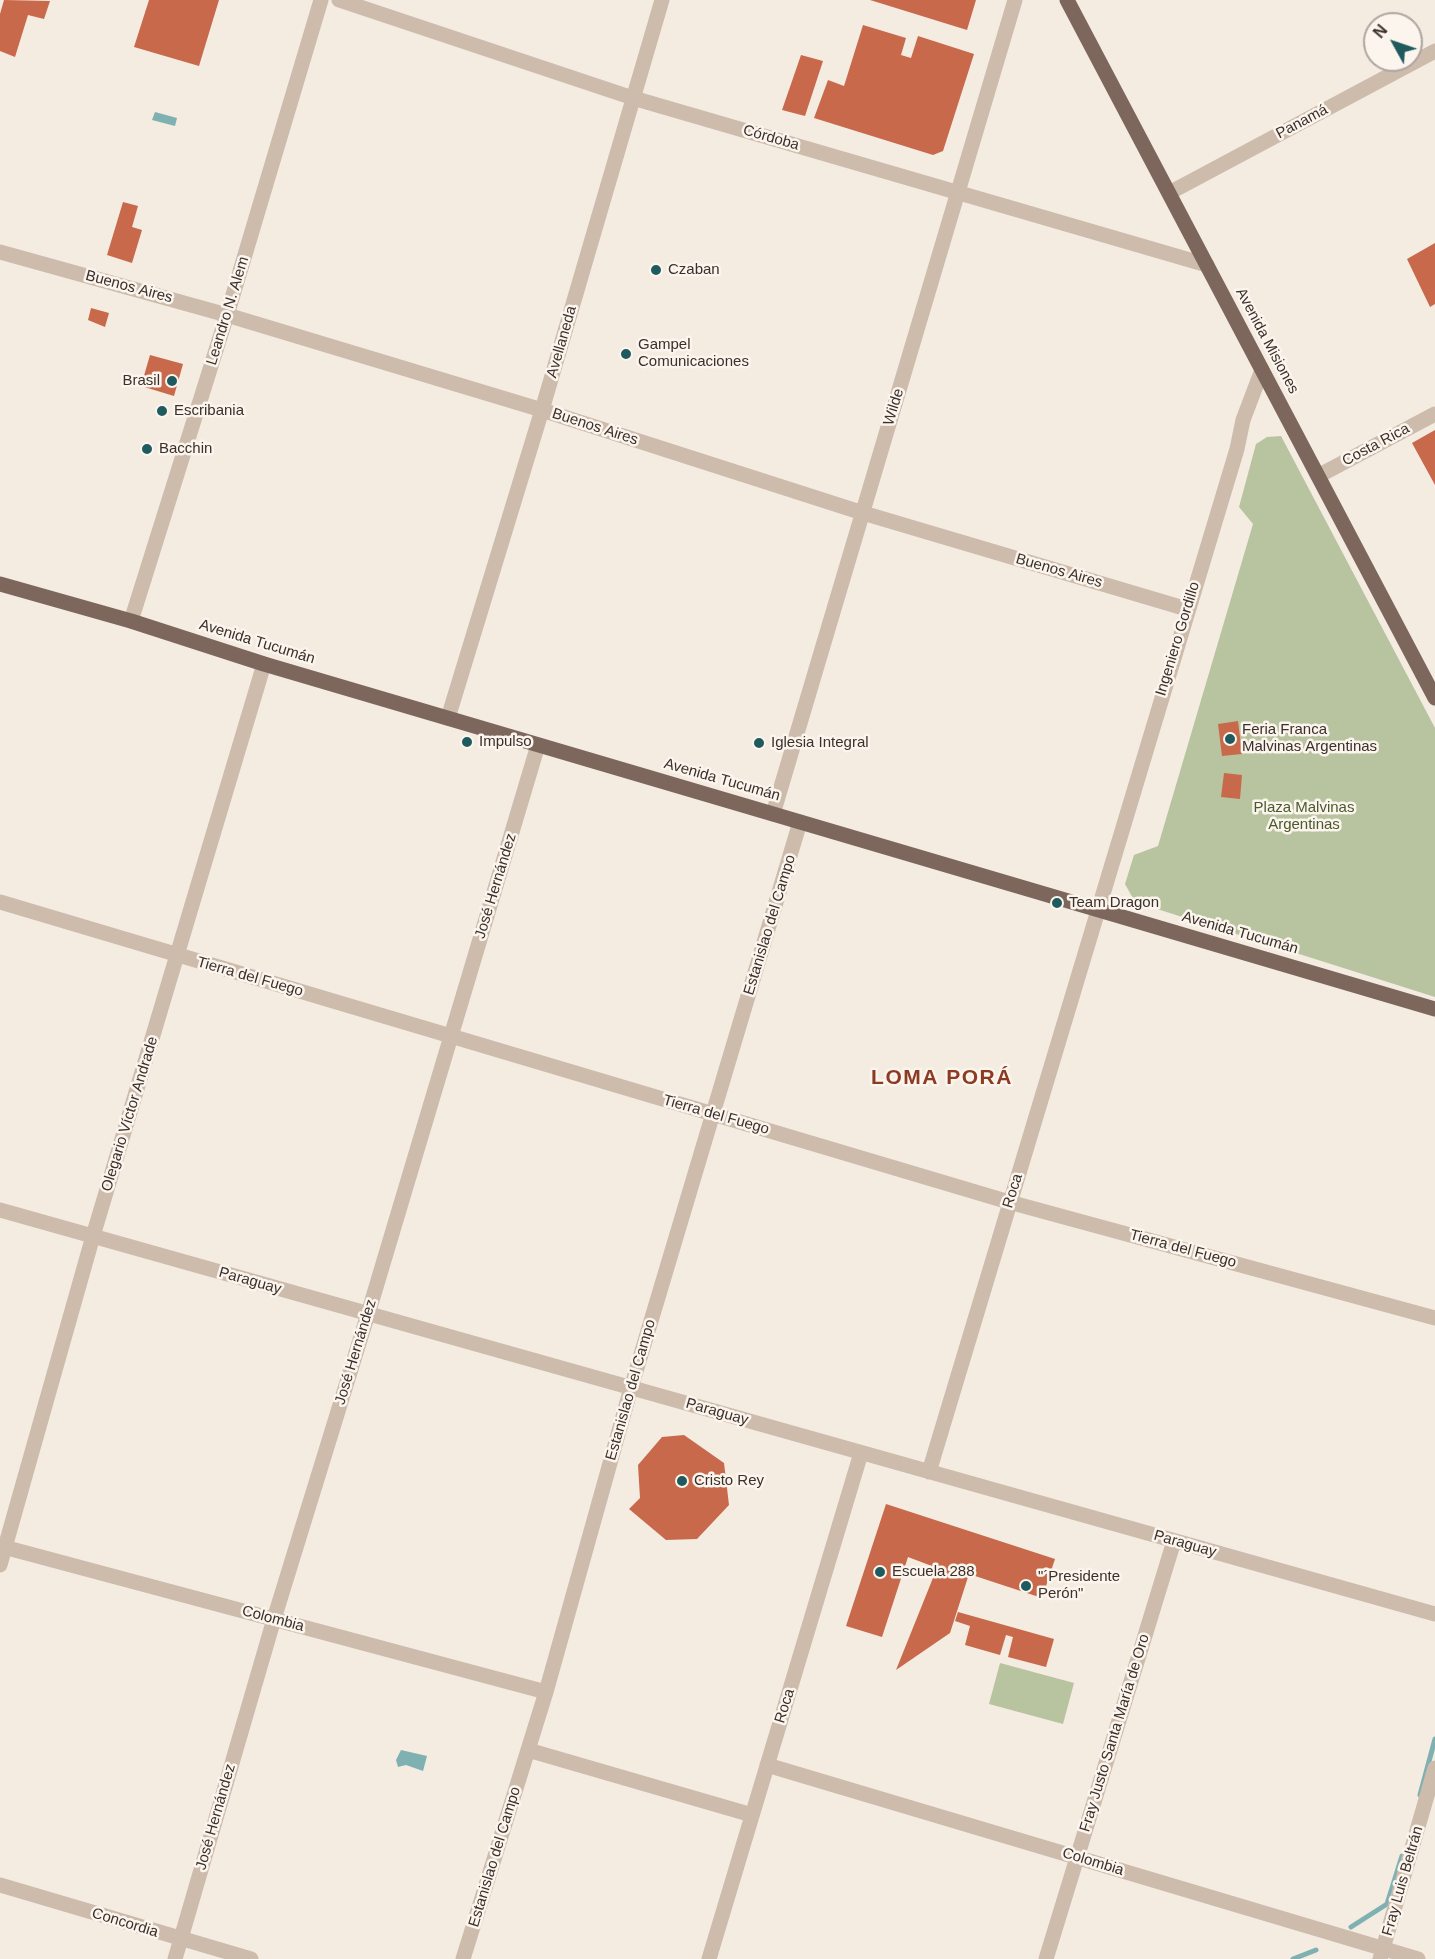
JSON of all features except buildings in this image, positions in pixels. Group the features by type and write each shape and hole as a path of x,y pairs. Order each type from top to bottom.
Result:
{"main road":[{"name":"Avenida Misiones","path":"1067,0 1435,698"},
{"name":"Avenida Tucumán","path":"0,584 131,621 264,664 1435,1010"}],"street":[{"name":"Leandro N. Alem","path":"131,621 227,315 321,0"},
{"name":"Córdoba","path":"339,0 633,98 1207,265"},
{"name":"Avellaneda","path":"448,718 542,410 662,0"},
{"name":"Wilde","path":"772,814 1015,0"},
{"name":"Panamá","path":"1169,193 1435,51"},
{"name":"Buenos Aires","path":"0,252 227,315 542,410 863,513 1187,609"},
{"name":"Ingeniero Gordillo","path":"1097,910 1237,449 1243,420 1262,370"},
{"name":"Costa Rica","path":"1318,476 1435,414"},
{"name":"Olegario Víctor Andrade","path":"0,1565 3,1547 93,1236 264,664"},
{"name":"José Hernández","path":"175,1959 274,1619 538,745"},
{"name":"Estanislao del Campo","path":"464,1959 546,1692 631,1388 800,822"},
{"name":"Tierra del Fuego","path":"0,902 1010,1202 1435,1318"},
{"name":"Roca","path":"929,1472 1097,910"},
{"name":"Paraguay","path":"0,1210 1435,1614"},
{"name":"Roca","path":"709,1959 861,1452"},
{"name":"Fray Justo Santa María de Oro","path":"1046,1959 1174,1540"},
{"name":"Colombia","path":"3,1547 546,1692"},
{"path":"528,1750 752,1815"},
{"name":"Colombia","path":"767,1765 1077,1857 1382,1954 1419,1959"},
{"name":"Fray Luis Beltrán","path":"1382,1954 1435,1768"},
{"name":"Concordia","path":"0,1885 251,1959"}],"green space":[{"name":"Plaza Malvinas Argentinas","path":"1281,436 1435,728 1435,997 1135,902 1125,884 1134,855 1158,846 1253,524 1239,507 1256,444 1267,437"},
{"path":"1000,1663 1074,1683 1063,1724 989,1704"}],"water":[{"path":"155,112 177,118 175,126 152,120"},
{"path":"401,1750 427,1756 423,1771 406,1765 398,1767 396,1760"}],"waterway":[{"path":"1420,1795 1435,1739"},
{"path":"1351,1927 1387,1904 1402,1856"},
{"path":"1293,1959 1316,1950"}],"place":[{"name":"Czaban","path":"656,270"},
{"name":"Gampel Comunicaciones","path":"626,354"},
{"name":"Brasil","path":"172,381"},
{"name":"Escribania","path":"162,411"},
{"name":"Bacchin","path":"147,449"},
{"name":"Feria Franca Malvinas Argentinas","path":"1230,739"},
{"name":"Impulso","path":"467,742"},
{"name":"Iglesia Integral","path":"759,743"},
{"name":"Team Dragon","path":"1057,903"},
{"name":"Cristo Rey","path":"682,1481"},
{"name":"Escuela 288","path":"880,1572"},
{"name":"\"´Presidente Perón\"","path":"1026,1586"}],"district":[{"name":"LOMA PORÁ","path":"942,1078"}]}
